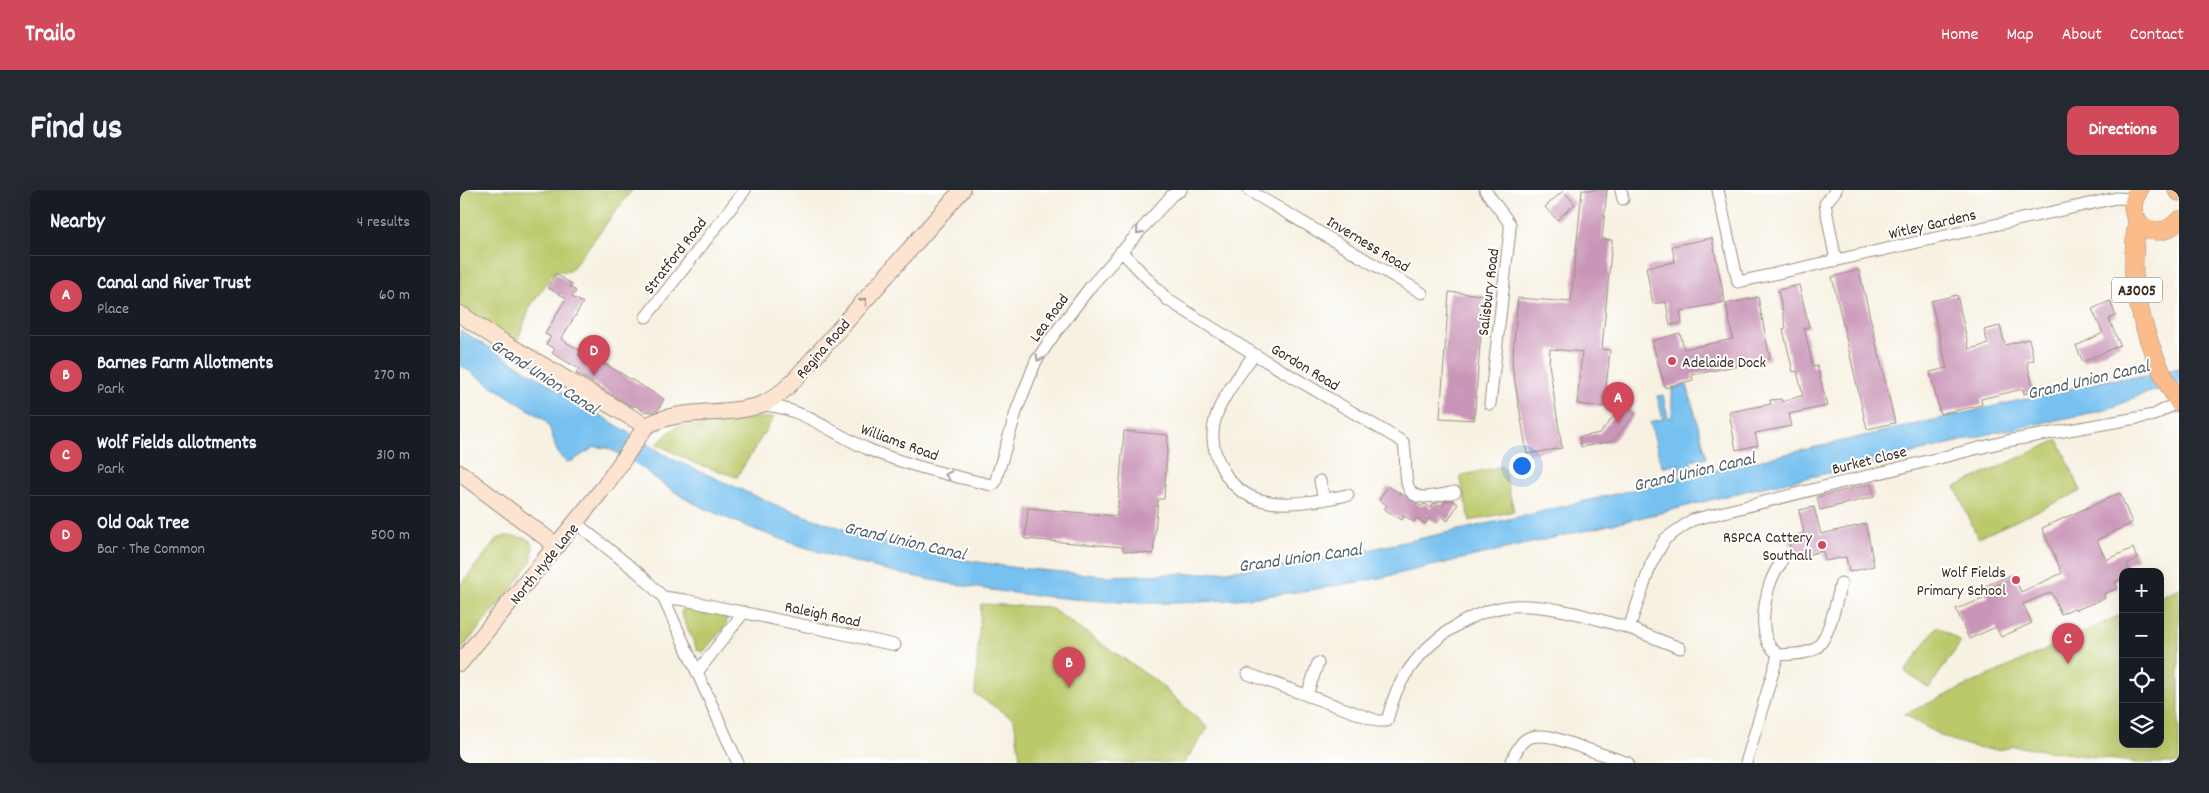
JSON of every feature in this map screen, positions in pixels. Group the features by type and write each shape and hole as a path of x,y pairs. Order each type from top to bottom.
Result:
{"main road":[{"name":"A3005","path":"2136,195 2133,212 2137,220 2134,274 2142,318 2156,358 2177,400"},
{"path":"2137,220 2151,231 2177,228"}],"street":[{"name":"Stratford Road","path":"646,317 745,190"},
{"name":"Regina Road","path":"643,431 656,421 673,417 760,405 780,393 797,377 962,190"},
{"name":"Inverness Road","path":"1248,190 1422,293"},
{"name":"Witley Gardens","path":"1718,190 1738,282 2136,195"},
{"path":"1836,190 1825,204 1836,261"},
{"name":"Salisbury Road","path":"1485,191 1510,224 1490,404"},
{"name":"Lea Road","path":"995,483 1017,409 1036,361 1069,313 1173,192"},
{"name":"Gordon Road","path":"1121,251 1168,300 1254,354 1403,442 1406,451 1406,486 1412,494 1422,497 1455,492"},
{"path":"460,314 643,431"},
{"path":"1254,354 1215,418 1213,436 1215,455 1224,474 1236,488 1250,497 1267,502 1285,504 1324,500 1348,495"},
{"path":"797,377 790,395 793,407 799,413"},
{"name":"Burket Close","path":"1629,628 1651,564 1665,539 1692,520 2007,441 2145,417 2164,412 2177,400"},
{"name":"Williams Road","path":"760,405 780,406 799,413 868,449 899,461 991,485 995,483"},
{"name":"North Hyde Lane","path":"460,663 576,523 624,462 643,431"},
{"path":"460,473 557,546"},
{"path":"1320,481 1324,500"},
{"path":"576,523 641,575 663,597 738,763"},
{"path":"1778,655 1768,643 1764,625 1769,586 1774,571 1781,563"},
{"path":"1778,655 1803,653 1816,649 1824,641 1841,583"},
{"name":"Raleigh Road","path":"663,597 686,600 895,645"},
{"path":"1248,674 1378,721 1387,720 1397,689 1414,662 1436,640 1464,621 1493,610 1528,606 1565,610 1629,628 1680,648"},
{"path":"698,671 744,612"},
{"path":"1746,763 1778,655"},
{"path":"1307,695 1318,663"},
{"path":"1511,763 1517,748 1524,739 1538,735 1551,737 1628,763"}],"green space":[{"path":"460,190 632,190 570,271 555,271 531,305 516,344 460,309"},
{"path":"774,417 737,477 694,463 657,444 675,427"},
{"path":"2058,440 2081,491 1978,538 1955,487"},
{"path":"1503,466 1514,511 1470,521 1460,476"},
{"path":"507,536 526,538 530,541 533,547 532,560 517,582 460,651 460,585 497,539"},
{"path":"2179,588 2179,763 2139,763 2012,746 1997,750 1987,749 1942,736 1905,714 2119,616 2119,748 2164,748 2164,595"},
{"path":"981,604 1049,607 1156,681 1208,728 1184,763 1021,763 1014,719 975,694"},
{"path":"687,607 722,615 727,618 726,625 703,652 697,650 681,613"},
{"path":"1937,626 1961,642 1929,688 1905,672"}],"water":[{"name":"Grand Union Canal","path":"460,330 672,459 785,509 873,539 939,556 1017,568 1107,576 1207,573 1313,562 1679,479 1681,472 1679,464 1662,467 1650,422 1663,419 1657,396 1663,395 1668,418 1672,417 1672,388 1687,385 1707,458 1690,461 1693,470 1699,474 2108,380 2146,376 2179,368 2179,385 2143,394 2106,410 1992,433 1866,465 1749,490 1656,514 1384,577 1254,597 1201,602 1141,603 1074,599 997,591 911,576 869,566 786,541 695,504 663,484 636,463 608,448 595,447 572,461 566,462 555,447 549,426 545,420 460,365"}],"building":[{"path":"1582,190 1607,190 1602,239 1612,240 1602,349 1610,350 1604,407 1577,404 1582,352 1550,349 1549,364 1562,448 1527,454 1512,365 1518,298 1571,302"},
{"path":"1563,191 1575,204 1557,220 1545,207"},
{"path":"1712,238 1725,302 1680,311 1682,323 1670,325 1666,302 1653,304 1646,267 1675,262 1672,246"},
{"path":"1859,270 1895,423 1867,429 1832,277"},
{"path":"556,274 572,284 570,287 576,291 572,297 583,303 561,339 581,351 578,355 597,366 600,361 664,399 658,410 653,412 644,411 634,405 633,407 576,373 579,369 552,353 555,349 546,344 551,337 545,334 566,298 547,287"},
{"path":"1799,285 1809,327 1804,328 1813,367 1817,366 1827,406 1789,414 1792,426 1755,433 1758,445 1736,450 1729,412 1771,404 1770,400 1781,399 1782,402 1803,395 1797,371 1793,372 1783,329 1786,328 1778,290"},
{"path":"1449,292 1484,295 1474,420 1440,418"},
{"path":"1957,295 1969,349 1988,344 1984,330 2000,326 2005,345 2029,339 2034,360 2027,362 2034,391 2024,394 2023,389 1981,399 1982,405 1940,414 1930,372 1947,368 1931,301"},
{"path":"1758,297 1770,359 1692,375 1693,380 1665,388 1652,341 1680,333 1684,349 1733,339 1726,304"},
{"path":"2110,301 2116,316 2109,319 2120,345 2083,362 2076,346 2103,333 2092,309"},
{"path":"1624,404 1635,414 1613,441 1581,447 1579,437 1600,433"},
{"path":"1124,431 1168,435 1164,499 1158,499 1153,554 1123,551 1123,547 1025,539 1028,508 1117,516"},
{"path":"1871,484 1874,497 1820,510 1817,497"},
{"path":"1388,486 1421,506 1425,504 1431,508 1433,504 1437,503 1442,506 1444,502 1452,500 1458,504 1448,521 1441,516 1437,523 1429,518 1425,524 1416,518 1414,522 1404,516 1402,520 1384,509 1387,505 1379,500"},
{"path":"2120,493 2132,523 2097,540 2106,560 2133,548 2137,559 2127,564 2128,568 2119,568 2119,580 2115,582 2118,588 2104,594 2105,598 2061,614 2051,592 2023,604 2032,623 2001,637 1996,627 1969,639 1956,609 1988,597 1983,587 2013,574 2021,592 2062,573 2042,528"},
{"path":"1814,507 1821,534 1866,524 1874,566 1849,572 1846,557 1825,561 1823,551 1793,558 1788,537 1804,533 1799,510"}],"place":[{"name":"Adelaide Dock","path":"1672,361"},
{"name":"Old Oak Tree","path":"594,376"},
{"name":"Canal and River Trust","path":"1618,423"},
{"name":"RSPCA Cattery Southall","path":"1822,545"},
{"name":"Wolf Fields Primary School","path":"2016,580"},
{"name":"Wolf Fields allotments","path":"2068,664"},
{"name":"Barnes Farm Allotments","path":"1069,688"}]}
